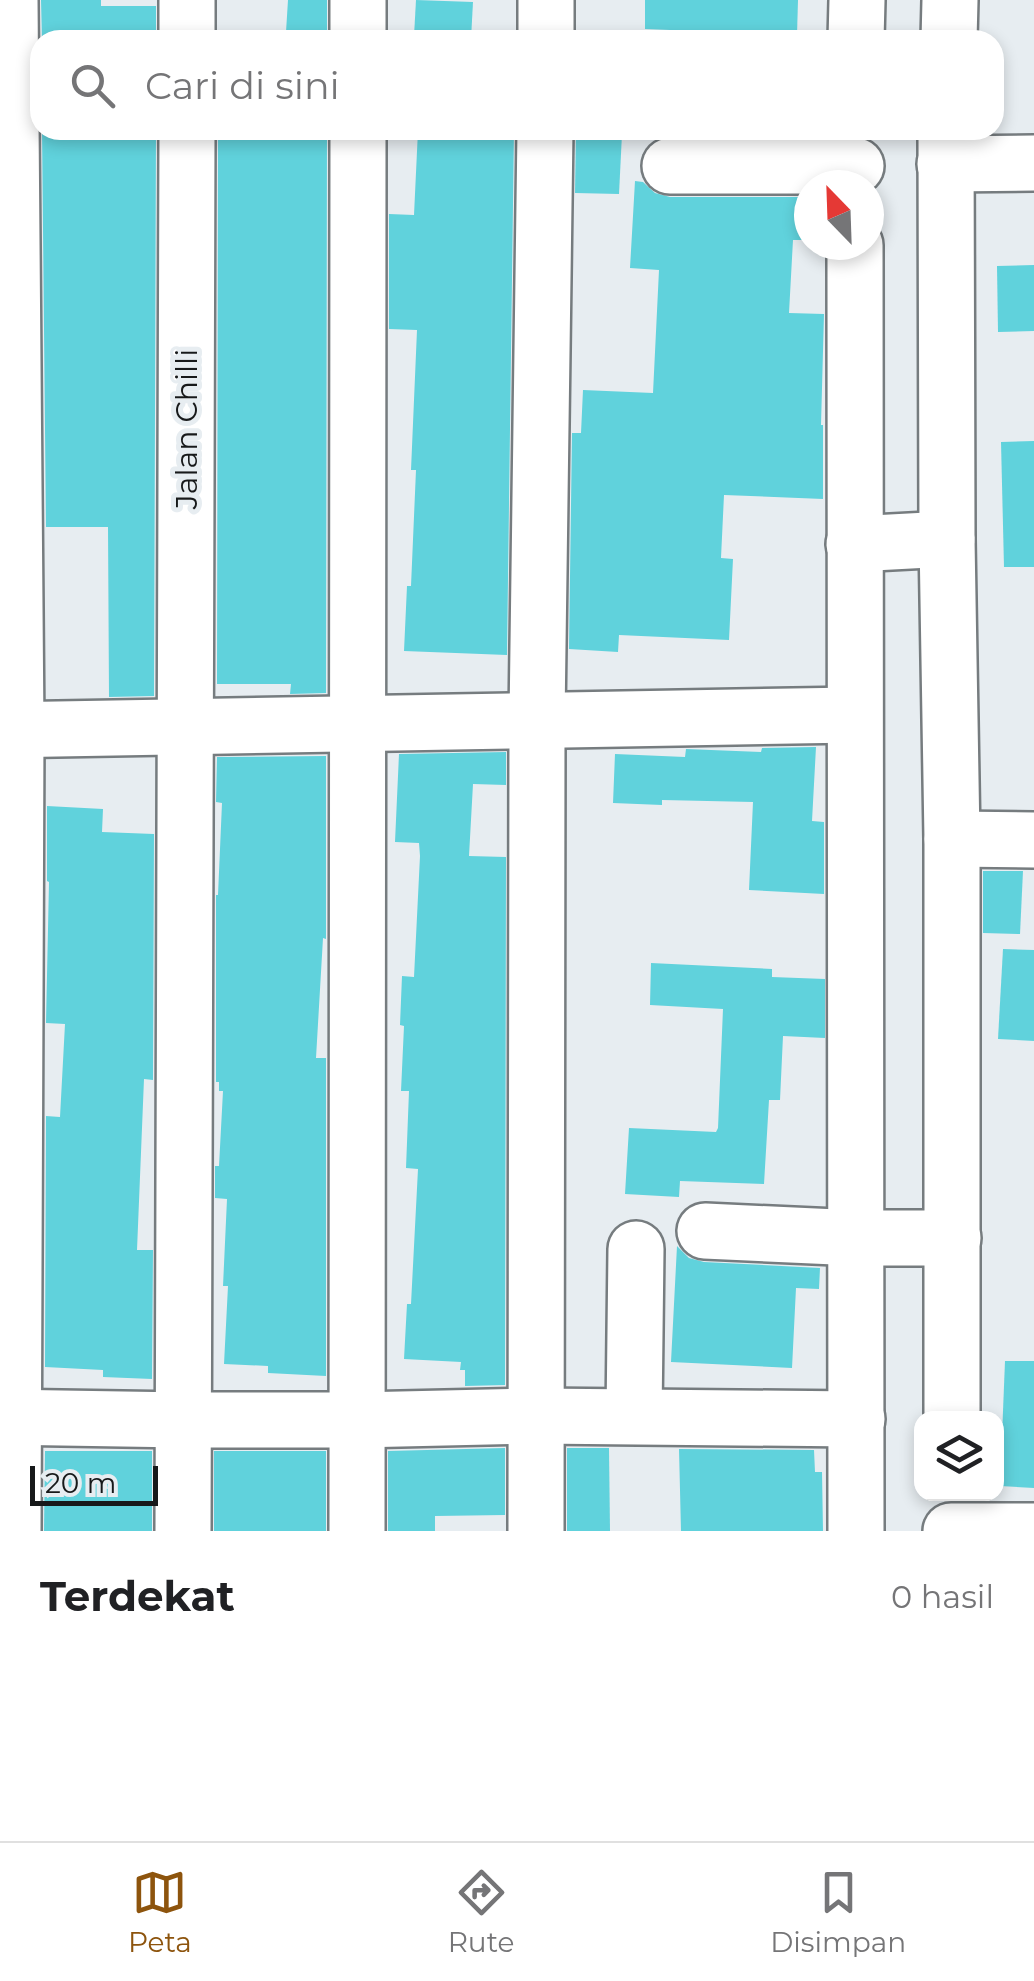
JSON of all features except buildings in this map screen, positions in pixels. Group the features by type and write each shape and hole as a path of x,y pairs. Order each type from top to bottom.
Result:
{"street":[{"path":"187,30 188,0"},
{"path":"358,0 358,30"},
{"path":"546,0 546,30"},
{"path":"856,30 857,0"},
{"path":"949,30 950,0"},
{"path":"5,1 6,1417 13,1531"},
{"name":"Jalan Chilli","path":"183,1531 187,140"},
{"path":"357,1531 358,140"},
{"path":"536,1531 536,720 545,140"},
{"path":"952,1411 946,147 1034,163"},
{"path":"670,166 856,160"},
{"path":"855,260 856,1531"},
{"path":"854,544 947,539"},
{"path":"8,730 854,715"},
{"path":"952,839 1034,840"},
{"path":"705,1231 953,1238"},
{"path":"634,1416 636,1249"},
{"path":"6,1417 856,1419"},
{"path":"952,1501 952,1531 1034,1530"}]}
